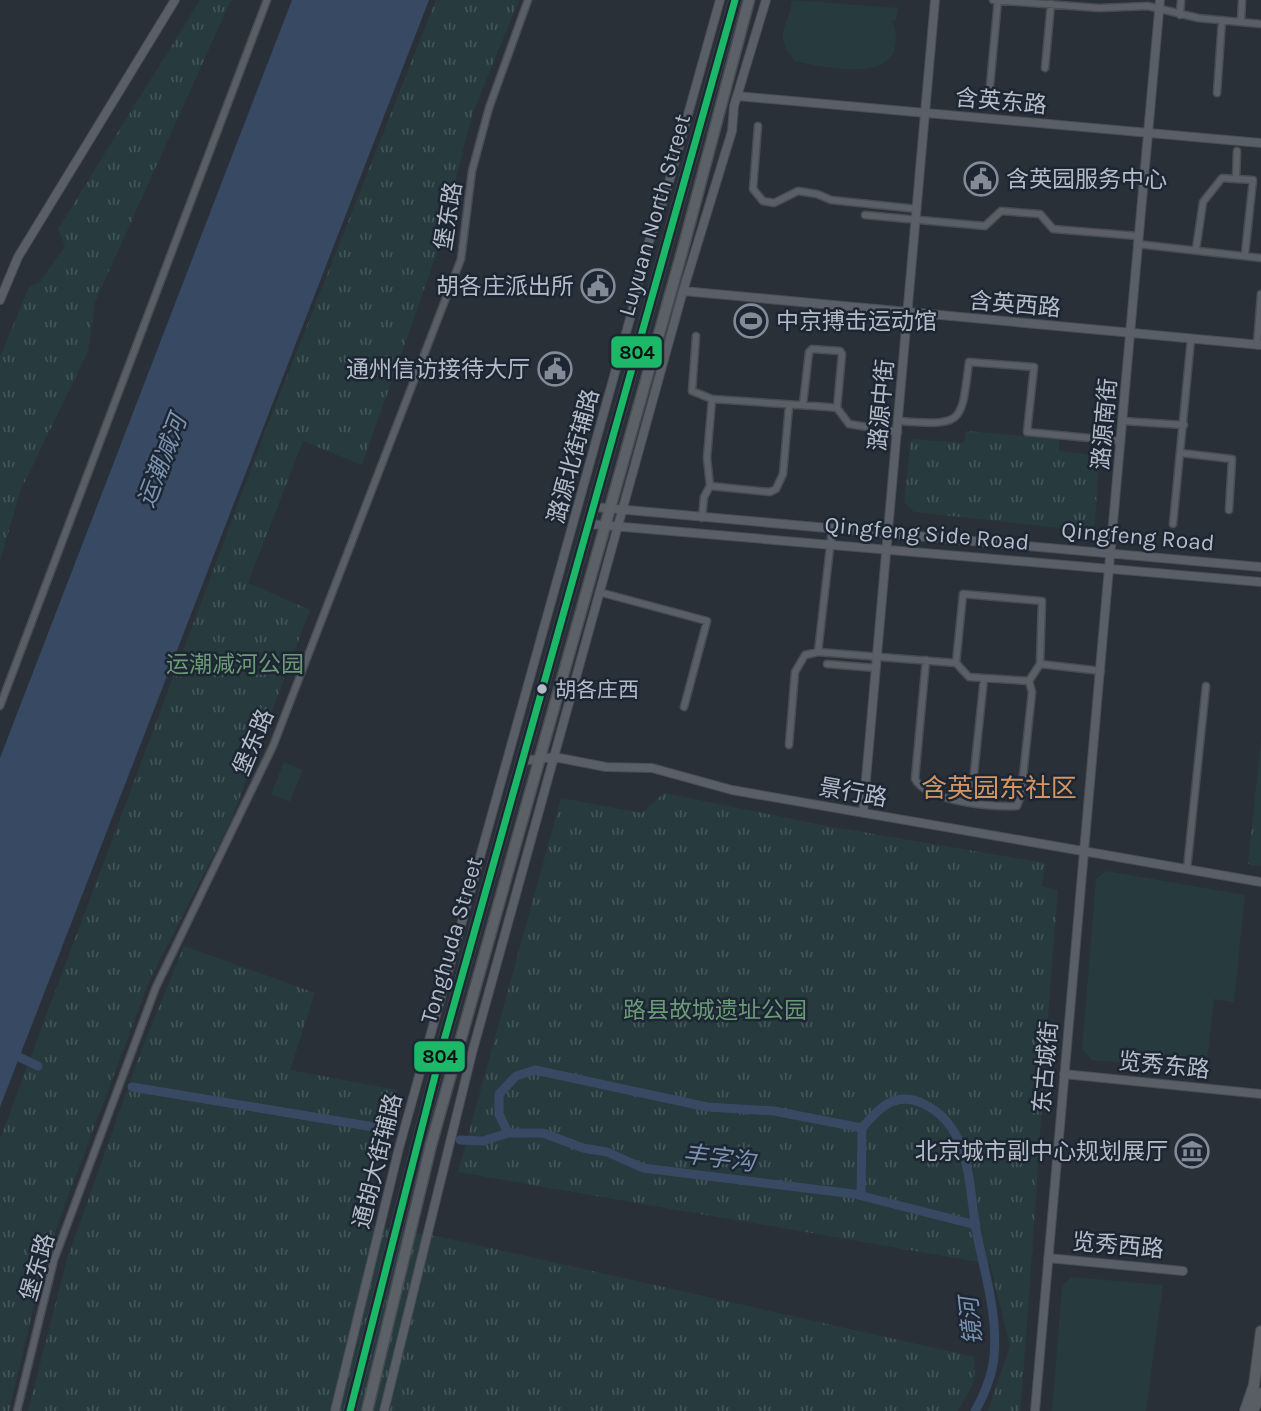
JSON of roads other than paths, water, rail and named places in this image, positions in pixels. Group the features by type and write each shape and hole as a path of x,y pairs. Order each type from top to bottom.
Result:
{"main road":[{"name":"Luyuan North Street","path":"567,603 735,0"},
{"name":"Luyuan North Street","path":"581,607 749,0"},
{"name":"Tonghuda Street","path":"350,1411 425,1109 567,603"},
{"name":"Tonghuda Street","path":"367,1411 431,1145 581,607"},
{"path":"1245,1411 1254,1385 1261,1331"},
{"path":"1253,1411 1261,1393"}],"street":[{"path":"0,706 267,0"},
{"name":"堡东路","path":"17,1411 54,1260 156,987 273,746 461,259 472,171 489,108 528,0"},
{"name":"潞源北街辅路","path":"553,599 636,297 640,268 668,186 720,0"},
{"path":"384,1411 446,1154 599,592 683,291 729,143 737,96 766,0"},
{"name":"潞源中街","path":"863,813 935,0"},
{"path":"989,96 995,0 1051,4 1159,4 1180,15 1261,24"},
{"path":"1180,15 1181,0"},
{"path":"1241,22 1242,0"},
{"path":"0,300 18,257 172,3"},
{"path":"1045,68 1051,4"},
{"name":"潞源南街","path":"1082,851 1101,671 1159,4"},
{"path":"744,20 759,24"},
{"path":"1217,93 1222,20"},
{"name":"含英东路","path":"737,96 1261,143"},
{"path":"758,125 753,189 763,201 774,203 798,191 817,194 831,200 917,209"},
{"path":"1236,179 1237,151"},
{"path":"1196,249 1203,202 1222,178 1253,180 1245,254"},
{"path":"865,215 985,226 1001,212 1040,214 1053,229 1261,258"},
{"name":"含英西路","path":"683,291 1259,345"},
{"path":"1259,345 1261,294"},
{"path":"696,336 692,391 712,400 837,408"},
{"path":"1174,524 1191,339"},
{"path":"803,404 809,352 812,349 839,351 842,354 837,408 849,424 898,432"},
{"path":"899,421 948,423 957,417 963,410 969,362 1034,367 1027,432 1121,441"},
{"path":"702,518 704,497 710,486 707,458 712,400"},
{"path":"710,486 770,492 776,489 783,474 789,406"},
{"path":"1123,421 1184,425"},
{"path":"1181,453 1232,459 1229,510"},
{"name":"Qingfeng Road","path":"594,507 1261,567"},
{"name":"Qingfeng Side Road","path":"589,524 1261,582"},
{"path":"818,653 832,530"},
{"path":"599,592 707,621 684,708"},
{"path":"926,660 915,779 919,788 971,802 1017,806 1021,794 1032,692 1029,681 1040,664 1042,601 963,594 956,663"},
{"name":"通胡大街辅路","path":"335,1411 407,1122 553,599"},
{"path":"789,745 795,672 805,655 818,653 956,663 969,677 1029,681"},
{"path":"827,664 876,668"},
{"path":"1040,664 1101,671"},
{"path":"971,802 984,678"},
{"path":"1187,869 1206,685"},
{"name":"景行路","path":"522,761 554,757 606,767 652,768 732,790 1261,882"},
{"name":"东古城街","path":"1035,1411 1082,851"},
{"name":"览秀东路","path":"1064,1074 1261,1094"},
{"name":"览秀西路","path":"1048,1258 1183,1271"}],"water":[{"name":"运潮减河","path":"292,0 429,0 0,1107 0,758"}],"waterway":[{"name":"丰字沟","path":"0,1054 19,1057 38,1066"},
{"path":"508,1133 499,1114 499,1094 516,1076 535,1070 707,1107 774,1111 862,1128 861,1195"},
{"name":"丰字沟","path":"132,1087 386,1129"},
{"name":"镜河","path":"862,1128 888,1103 904,1099 914,1100 940,1115 952,1128 960,1144 966,1161 977,1235 990,1295 995,1341 992,1370 975,1411"},
{"name":"丰字沟","path":"460,1140 483,1141 508,1133 543,1133 583,1148 607,1152 643,1168 854,1194 976,1225"}],"place":[{"name":"含英园服务中心","path":"981,179"},
{"name":"胡各庄派出所","path":"598,286"},
{"name":"中京搏击运动馆","path":"751,321"},
{"name":"通州信访接待大厅","path":"555,369"},
{"name":"胡各庄西","path":"542,689"},
{"name":"北京城市副中心规划展厅","path":"1192,1151"}],"district":[{"name":"含英园东社区","path":"999,788"}],"park label":[{"name":"运潮减河公园","path":"235,664"},
{"name":"路县故城遗址公园","path":"715,1010"}]}
